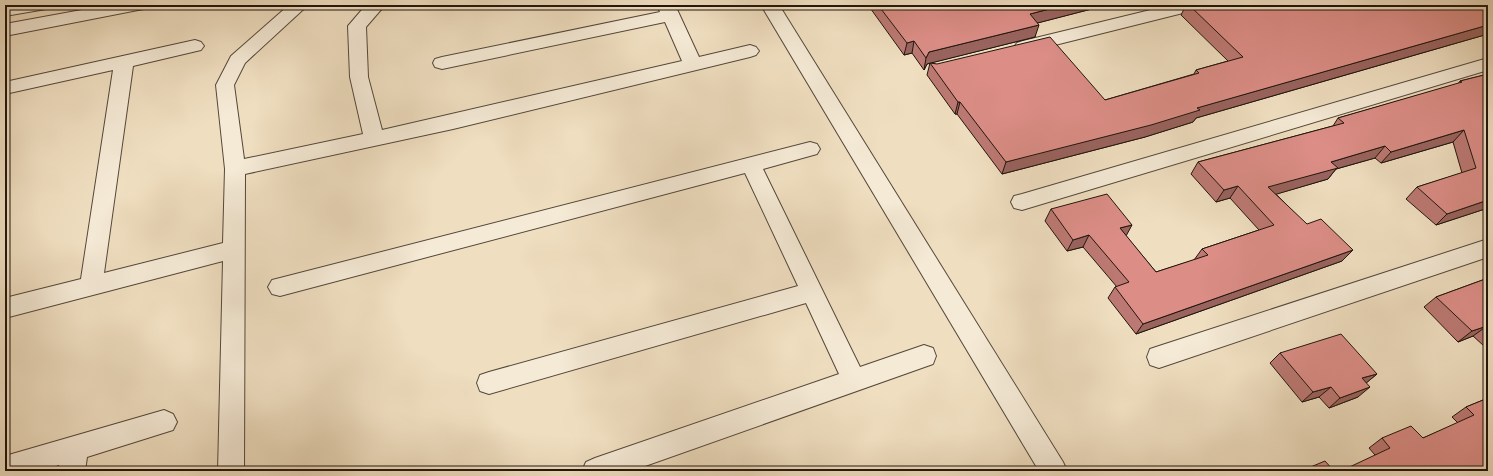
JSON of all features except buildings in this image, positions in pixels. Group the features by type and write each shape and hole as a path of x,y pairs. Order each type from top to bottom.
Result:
{"street":[{"path":"5,11 40,5"},
{"path":"5,30 138,5"},
{"path":"231,471 235,169 225,85 237,60 299,5"},
{"path":"374,140 359,77 357,26 376,5"},
{"path":"770,5 1054,471"},
{"path":"1010,50 1193,5"},
{"path":"442,63 668,10 692,64"},
{"path":"5,88 195,46"},
{"path":"235,169 374,140 750,51"},
{"path":"91,286 124,61"},
{"path":"1022,202 1488,64"},
{"path":"280,287 810,149"},
{"path":"751,164 854,380"},
{"path":"1160,357 1488,248"},
{"path":"5,308 234,249"},
{"path":"489,383 812,292"},
{"path":"595,471 924,356"},
{"path":"5,469 73,460 164,422"}]}
